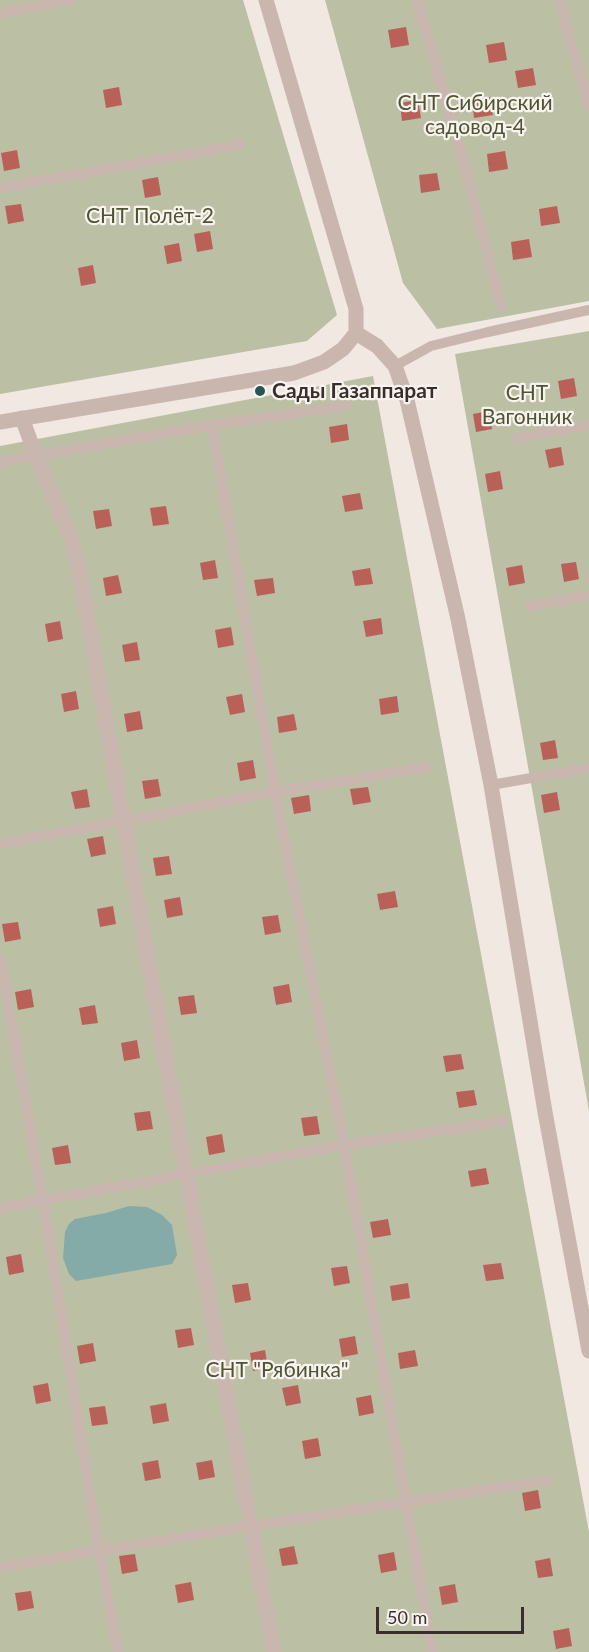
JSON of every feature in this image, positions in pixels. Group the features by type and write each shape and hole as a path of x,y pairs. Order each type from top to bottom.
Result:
{"street":[{"path":"0,422 294,373 324,362 343,350 356,333 356,309 266,0"},
{"path":"356,333 377,345 395,366 407,400 458,620 491,785 544,1112 589,1351"},
{"path":"22,418 71,538 82,586 186,1174 274,1652"}],"lane":[{"path":"0,14 71,0"},
{"path":"417,0 458,141 501,306"},
{"path":"559,0 589,107"},
{"path":"0,189 239,145"},
{"path":"395,366 431,346 589,310"},
{"path":"0,462 212,425 347,406"},
{"path":"212,425 275,792 344,1145 432,1652"},
{"path":"516,438 589,425"},
{"path":"531,606 589,596"},
{"path":"0,844 123,819 427,767"},
{"path":"491,785 589,768"},
{"path":"0,958 44,1201 99,1550 118,1652"},
{"path":"0,1208 344,1145 504,1121"},
{"path":"0,1567 549,1480"}],"green space":[{"name":"СНТ Полёт-2","path":"0,0 243,0 337,315 307,341 0,394"},
{"name":"СНТ Сибирский садовод-4","path":"325,0 589,0 589,301 437,329 403,283"},
{"name":"СНТ Вагонник","path":"589,331 589,1111 455,354"},
{"name":"СНТ \"Рябинка\"","path":"373,376 589,1532 589,1652 0,1652 0,446"}],"water":[{"path":"129,1206 147,1207 162,1215 172,1225 177,1255 172,1264 76,1281 69,1274 63,1258 65,1232 69,1224 75,1219"}],"building":[{"path":"406,27 409,45 391,48 388,30"},
{"path":"504,42 507,60 489,63 486,45"},
{"path":"533,68 536,85 518,88 515,71"},
{"path":"119,87 122,105 106,108 103,90"},
{"path":"490,97 493,115 474,118 472,100"},
{"path":"418,100 421,118 402,121 400,103"},
{"path":"17,150 20,168 4,171 1,153"},
{"path":"505,151 508,169 489,172 487,154"},
{"path":"437,173 440,190 421,193 419,175"},
{"path":"158,177 161,195 145,198 142,180"},
{"path":"21,204 24,221 8,224 5,206"},
{"path":"557,206 560,223 541,226 539,209"},
{"path":"210,231 213,249 197,252 194,234"},
{"path":"529,239 532,257 513,260 511,242"},
{"path":"179,243 182,261 167,264 164,246"},
{"path":"93,265 96,283 81,286 78,268"},
{"path":"574,378 577,396 561,399 558,381"},
{"path":"489,411 492,429 476,432 473,414"},
{"path":"347,424 349,440 331,443 329,427"},
{"path":"561,447 564,465 549,468 545,450"},
{"path":"500,471 503,489 488,492 485,474"},
{"path":"360,493 363,509 345,512 342,496"},
{"path":"166,506 169,524 153,526 150,508"},
{"path":"109,509 112,526 96,529 93,511"},
{"path":"215,560 218,578 203,580 200,563"},
{"path":"576,562 579,579 564,582 561,564"},
{"path":"522,565 525,583 509,586 506,568"},
{"path":"370,568 373,584 355,586 352,571"},
{"path":"118,575 122,593 106,596 103,578"},
{"path":"273,578 275,593 257,596 254,580"},
{"path":"381,618 383,634 366,637 363,621"},
{"path":"60,621 63,639 48,642 45,624"},
{"path":"231,627 234,645 218,648 215,630"},
{"path":"137,642 140,660 125,662 122,645"},
{"path":"76,691 79,709 64,712 61,694"},
{"path":"242,694 245,712 230,715 226,697"},
{"path":"397,696 399,712 381,715 379,699"},
{"path":"140,711 143,729 127,732 124,714"},
{"path":"294,714 297,730 279,733 277,717"},
{"path":"555,740 558,758 543,760 540,743"},
{"path":"253,760 256,778 240,781 237,763"},
{"path":"158,779 161,796 145,799 142,781"},
{"path":"368,787 371,802 353,805 350,789"},
{"path":"87,789 90,807 75,809 71,792"},
{"path":"557,792 560,810 544,813 541,795"},
{"path":"309,795 311,811 294,814 291,798"},
{"path":"103,836 106,854 91,857 87,839"},
{"path":"169,856 172,874 156,876 153,858"},
{"path":"395,891 398,907 380,910 377,894"},
{"path":"180,897 183,915 167,918 164,900"},
{"path":"113,906 116,924 100,927 97,909"},
{"path":"278,915 281,932 265,935 262,917"},
{"path":"18,922 21,939 5,942 2,924"},
{"path":"289,984 292,1002 276,1005 273,987"},
{"path":"31,989 34,1007 18,1010 15,992"},
{"path":"194,995 197,1013 181,1015 178,997"},
{"path":"95,1005 98,1023 82,1025 79,1008"},
{"path":"137,1040 140,1058 124,1061 121,1043"},
{"path":"461,1054 464,1069 446,1072 443,1056"},
{"path":"474,1090 477,1105 459,1108 456,1092"},
{"path":"150,1111 153,1129 137,1131 134,1113"},
{"path":"317,1116 320,1134 304,1136 301,1118"},
{"path":"222,1134 225,1152 209,1155 206,1137"},
{"path":"68,1145 71,1163 55,1165 52,1148"},
{"path":"486,1168 489,1184 471,1187 468,1171"},
{"path":"388,1219 391,1235 373,1238 370,1222"},
{"path":"21,1254 24,1272 9,1275 6,1257"},
{"path":"501,1263 504,1279 486,1281 483,1265"},
{"path":"347,1266 350,1283 334,1286 331,1268"},
{"path":"248,1283 251,1300 235,1303 232,1285"},
{"path":"408,1283 410,1298 392,1301 390,1286"},
{"path":"191,1328 194,1345 178,1348 175,1330"},
{"path":"355,1336 358,1354 342,1357 339,1339"},
{"path":"93,1343 96,1361 80,1364 77,1346"},
{"path":"265,1350 268,1368 253,1371 250,1353"},
{"path":"415,1350 418,1366 400,1369 398,1353"},
{"path":"48,1383 51,1401 36,1404 33,1386"},
{"path":"298,1385 301,1403 286,1406 282,1388"},
{"path":"371,1395 374,1413 359,1416 356,1398"},
{"path":"166,1403 169,1421 153,1424 150,1406"},
{"path":"105,1406 108,1424 92,1426 89,1408"},
{"path":"318,1438 321,1456 305,1459 302,1441"},
{"path":"158,1460 161,1478 145,1481 142,1463"},
{"path":"212,1460 215,1477 199,1480 196,1463"},
{"path":"538,1490 541,1508 525,1511 522,1493"},
{"path":"294,1546 298,1564 282,1566 279,1549"},
{"path":"394,1552 397,1570 381,1573 378,1555"},
{"path":"135,1554 138,1571 122,1574 119,1556"},
{"path":"550,1558 553,1576 538,1578 535,1561"},
{"path":"191,1582 194,1600 178,1603 175,1585"},
{"path":"455,1584 458,1602 442,1605 439,1587"},
{"path":"31,1591 34,1608 18,1611 15,1593"},
{"path":"569,1628 572,1646 556,1649 553,1631"}],"place":[{"name":"Сады Газаппарат","path":"260,391"}]}
